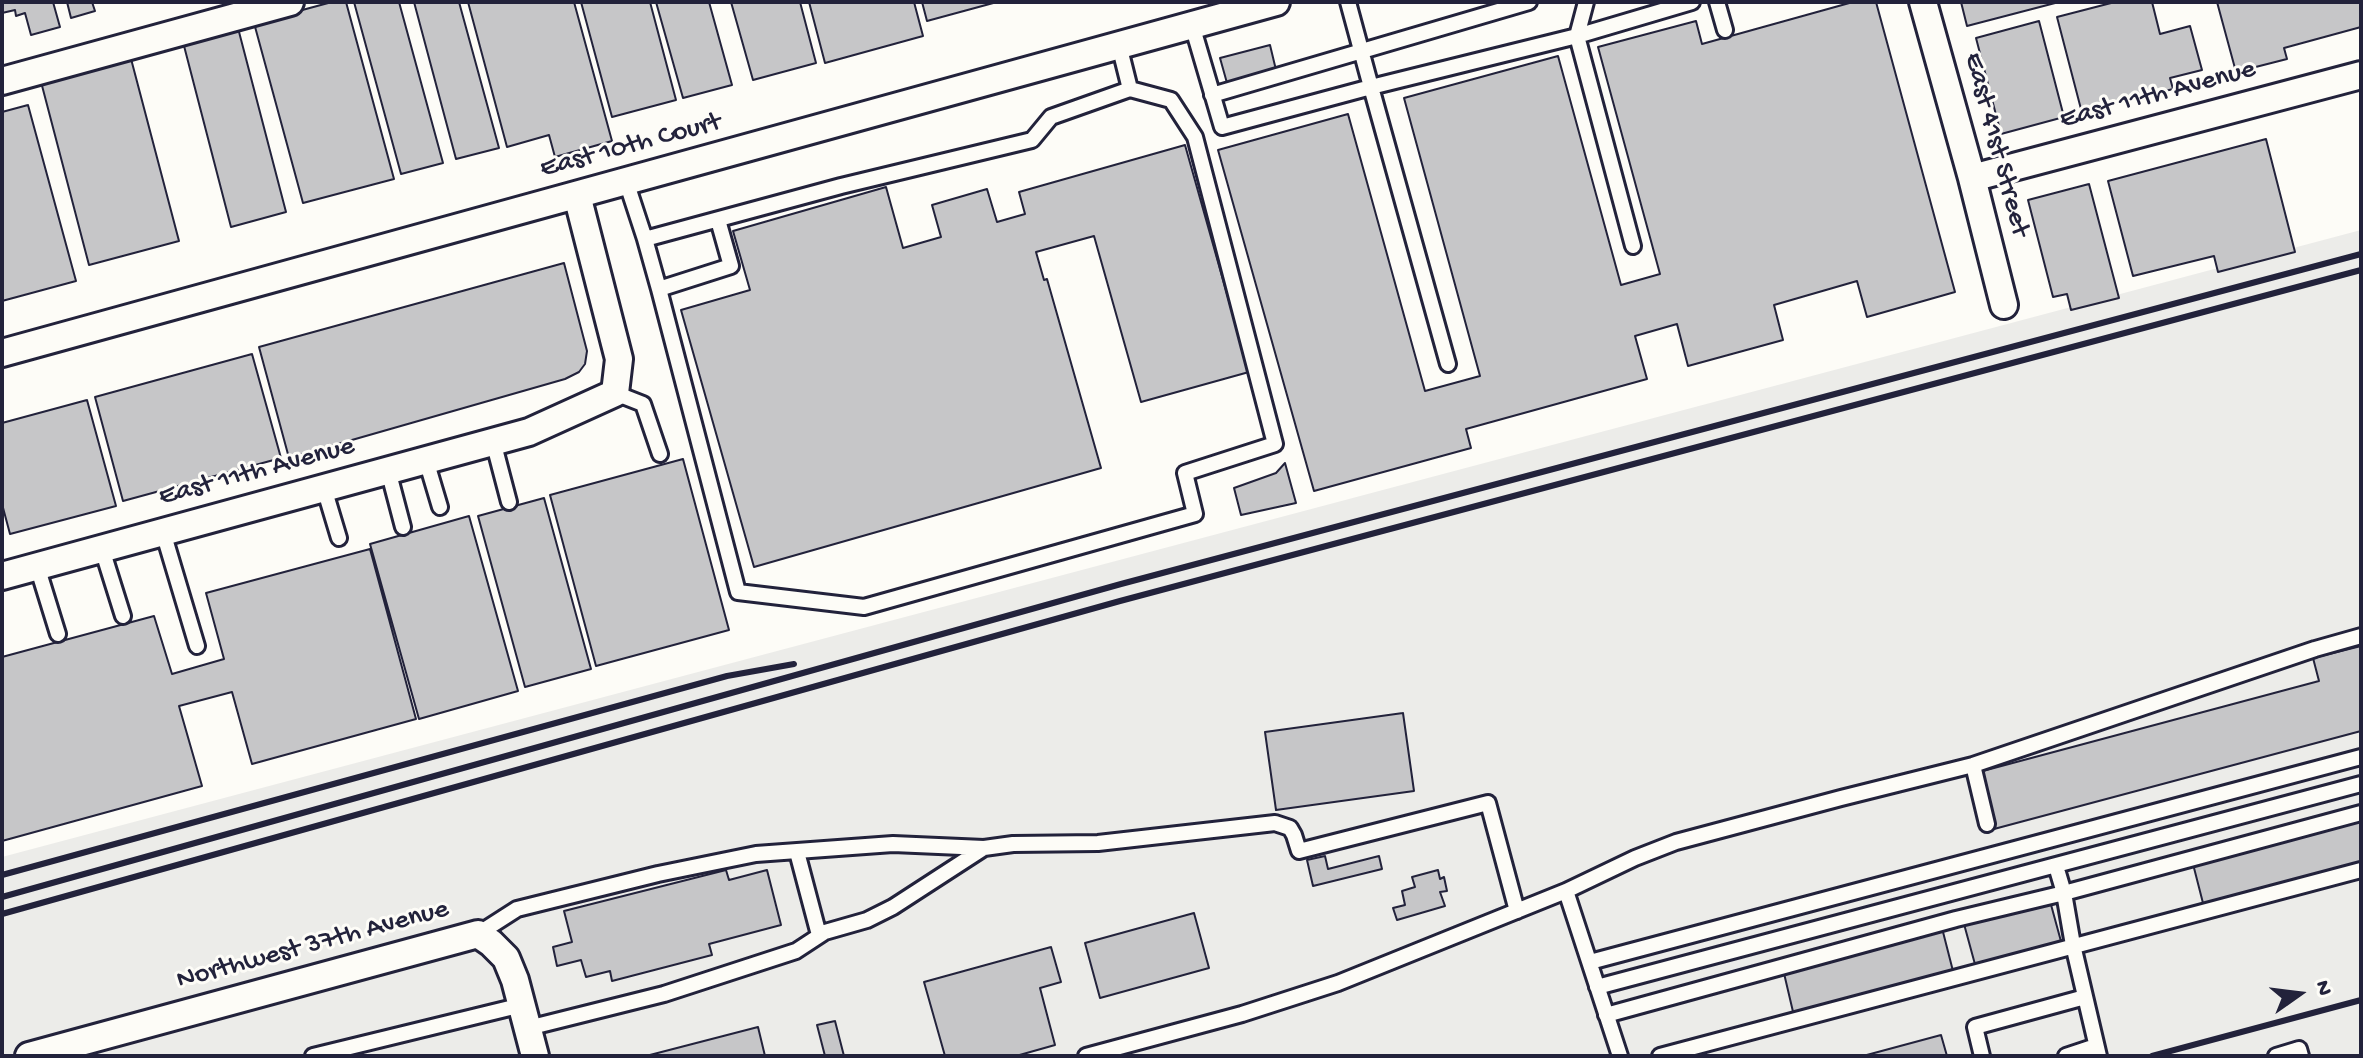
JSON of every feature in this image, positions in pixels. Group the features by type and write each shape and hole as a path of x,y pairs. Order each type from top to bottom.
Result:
{"street":[{"path":"2,81 290,2"},
{"name":"East 10th Court","path":"2,353 1276,2"},
{"name":"East 41st Street","path":"1923,2 2004,305"},
{"name":"East 11th Avenue","path":"1972,178 2361,75"},
{"path":"577,195 619,359 615,393"},
{"name":"East 11th Avenue","path":"2,576 529,432 615,393"},
{"name":"Northwest 37th Avenue","path":"44,1054 478,934 506,958 535,1056"}],"lane":[{"path":"1348,2 1448,364"},
{"path":"1212,95 1529,2"},
{"path":"1586,2 1577,36 1633,246"},
{"path":"1192,25 1222,127 1577,36 1692,2"},
{"path":"1717,2 1725,30"},
{"path":"1119,45 1130,89"},
{"path":"626,181 659,289 738,592 864,607 1195,514 1185,473 1275,444 1195,137 1171,100 1130,89 1051,117 1032,140 841,186 645,239"},
{"path":"659,289 731,266 718,220"},
{"path":"615,393 643,404 660,454"},
{"path":"493,441 509,502"},
{"path":"426,460 440,507"},
{"path":"388,470 403,527"},
{"path":"324,488 339,538"},
{"path":"163,532 197,646"},
{"path":"102,549 123,616"},
{"path":"37,566 58,634"},
{"path":"1086,1056 1285,1001 1517,911 1676,842 1973,765 2361,636"},
{"path":"1590,962 2361,757"},
{"path":"1973,765 1987,824"},
{"path":"1597,987 2361,784"},
{"path":"478,934 517,909 756,854 893,844 984,848 1013,844 1119,842 1275,823 1290,828 1299,851 1488,803 1517,911"},
{"path":"1606,1015 2361,813"},
{"path":"313,1056 525,1016 638,1001 690,986 786,955 808,945 819,935 867,920 893,907 984,848"},
{"path":"797,852 819,935"},
{"path":"2056,866 2098,1051 2066,1056"},
{"path":"1660,1056 2361,870"},
{"path":"1566,891 1620,1056"},
{"path":"1982,1056 1975,1027 2085,997"},
{"path":"2276,1056 2299,1049 2301,1056"}],"shaded area":[{"path":"2361,230 2361,1056 2,1056 2,857"}],"building":[{"path":"2,2 53,2 60,27 31,35 25,13 16,16 15,10 2,13"},
{"path":"67,2 92,2 95,11 71,18"},
{"path":"332,2 346,2 394,179 303,203 254,23"},
{"path":"354,2 399,2 443,163 401,174"},
{"path":"414,2 459,2 499,148 456,159"},
{"path":"468,2 574,2 612,141 555,157 549,135 507,147"},
{"path":"581,2 650,2 676,100 612,117"},
{"path":"656,2 709,2 732,85 683,98"},
{"path":"731,2 800,2 816,63 753,80"},
{"path":"809,2 914,2 923,36 825,63"},
{"path":"922,2 997,2 927,21"},
{"path":"1853,2 1876,2 1955,292 1867,317 1857,281 1774,305 1783,340 1688,366 1677,324 1635,336 1647,379 1466,429 1471,448 1314,491 1218,150 1348,114 1425,391 1480,376 1404,98 1558,56 1621,285 1660,274 1598,47 1696,21 1702,44"},
{"path":"1961,2 2059,2 1967,26"},
{"path":"2115,2 2152,2 2160,34 2190,26 2202,70 2170,78 2173,89 2082,113 2057,17"},
{"path":"2217,2 2361,2 2361,27 2284,48 2287,59 2236,72"},
{"path":"2039,21 2064,117 2001,134 1976,38"},
{"path":"238,28 286,212 231,227 183,42"},
{"path":"1270,45 1276,70 1227,83 1220,58"},
{"path":"130,55 179,241 89,265 40,78"},
{"path":"28,105 76,281 2,301 2,112"},
{"path":"2266,139 2295,252 2218,272 2214,256 2133,276 2108,181"},
{"path":"1185,145 1249,372 1141,402 1094,236 1036,252 1044,280 1047,279 1101,468 754,567 681,310 750,290 733,231 886,187 903,248 941,237 932,205 987,189 997,222 1025,214 1019,192"},
{"path":"2089,184 2119,298 2071,310 2067,294 2053,297 2028,200"},
{"path":"564,263 587,351 585,364 579,372 565,379 289,458 259,347"},
{"path":"252,354 281,458 123,501 95,397"},
{"path":"87,400 116,506 10,534 2,504 2,423"},
{"path":"683,459 729,630 596,666 550,495"},
{"path":"1285,463 1296,503 1241,515 1234,488 1276,473"},
{"path":"544,498 591,669 525,687 478,516"},
{"path":"469,516 518,691 419,719 370,544"},
{"path":"370,549 416,719 252,764 232,692 179,706 202,786 2,841 2,657 154,616 172,674 224,659 206,593"},
{"path":"2361,646 2361,731 1994,829 1979,772 2319,681 2313,658"},
{"path":"1403,713 1414,791 1276,810 1265,732"},
{"path":"2361,821 2361,867 2204,907 2193,864"},
{"path":"1325,856 1328,869 1379,856 1382,869 1313,886 1307,860"},
{"path":"726,870 729,880 767,870 781,925 709,944 712,955 612,981 610,971 586,977 581,960 557,966 553,947 572,942 564,911"},
{"path":"1438,870 1440,879 1444,877 1447,891 1440,892 1445,906 1397,920 1393,908 1405,905 1402,891 1415,887 1412,877"},
{"path":"2050,901 2062,945 1976,968 1964,924"},
{"path":"1194,913 1209,968 1100,998 1085,943"},
{"path":"1942,928 1954,975 1794,1016 1783,969"},
{"path":"1051,947 1061,982 1040,988 1055,1045 1016,1056 945,1056 924,982"},
{"path":"835,1021 844,1056 825,1056 817,1025"},
{"path":"758,1027 765,1056 646,1056"},
{"path":"1941,1035 1947,1056 1863,1056"}],"railway":[{"path":"2,897 1121,584 2361,254"},
{"path":"2,914 1120,601 2361,270"},
{"path":"2,875 727,676 794,664"},
{"path":"2152,1056 2361,1000"}]}
